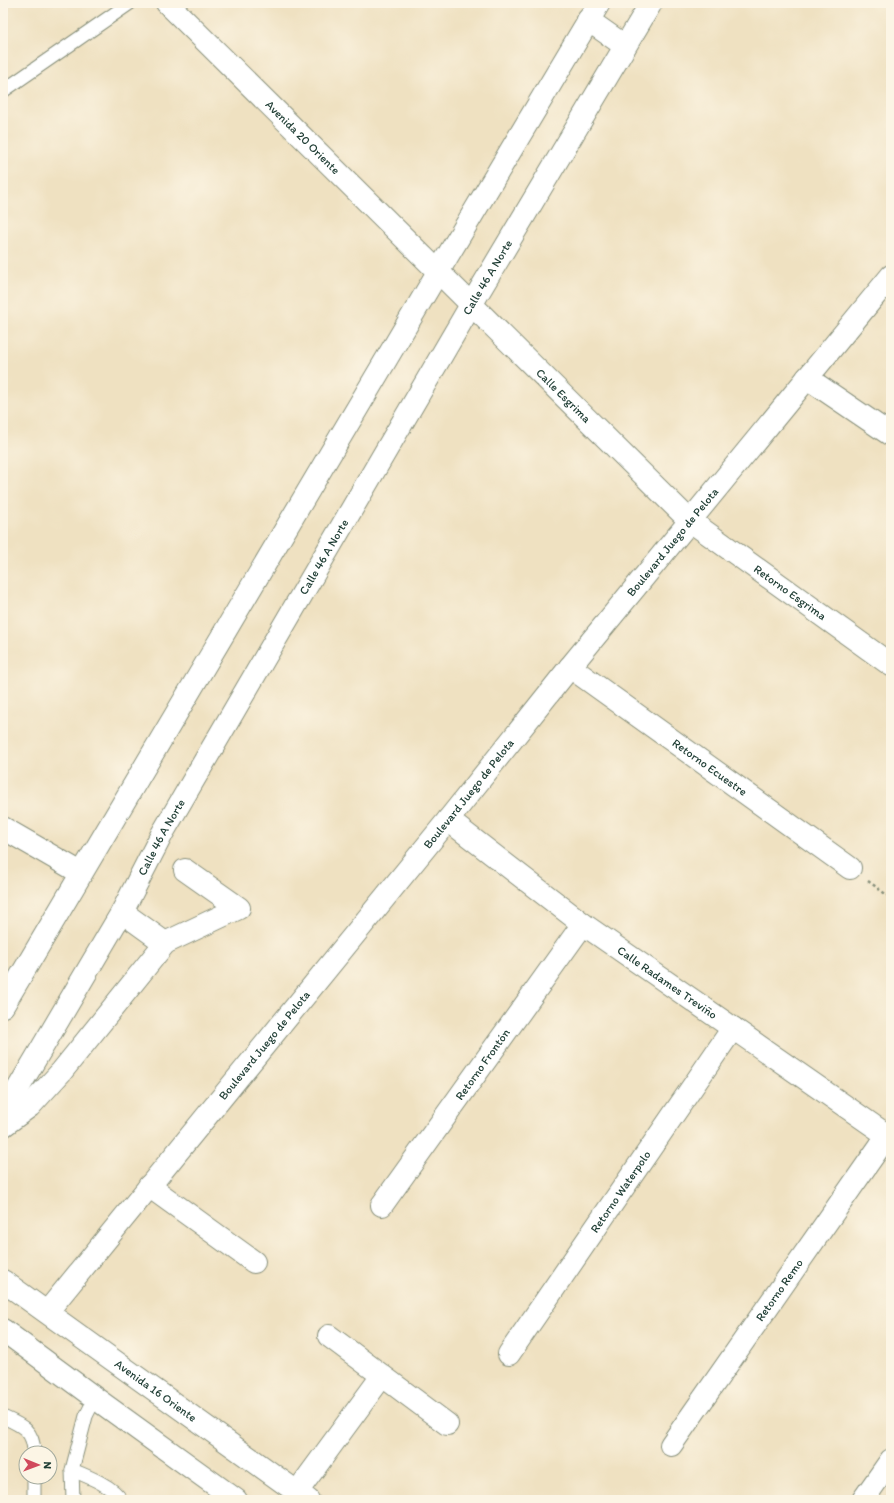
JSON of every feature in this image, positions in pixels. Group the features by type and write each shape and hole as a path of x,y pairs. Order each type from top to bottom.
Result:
{"street":[{"name":"Avenida 20 Oriente","path":"167,3 438,272"},
{"name":"Calle 46 A Norte","path":"3,1114 122,912 162,834 651,3"},
{"path":"3,1006 438,272 594,12 625,46"},
{"name":"Calle Esgrima","path":"438,272 689,520"},
{"name":"Boulevard Juego de Pelota","path":"47,1312 448,820 570,666 891,276"},
{"path":"807,378 891,435"},
{"name":"Retorno Esgrima","path":"689,520 891,665"},
{"name":"Retorno Ecuestre","path":"570,666 850,868"},
{"name":"Calle Radames Treviño","path":"448,820 583,924 889,1137"},
{"path":"3,828 81,873"},
{"path":"3,1126 30,1106 62,1071 165,944 239,908 185,870"},
{"path":"122,912 165,944"},
{"name":"Retorno Frontón","path":"382,1204 583,924"},
{"name":"Retorno Waterpolo","path":"509,1354 733,1028"},
{"name":"Retorno Remo","path":"671,1445 889,1137"},
{"path":"149,1186 254,1262"},
{"name":"Avenida 16 Oriente","path":"3,1281 303,1496"},
{"path":"3,1330 236,1500"},
{"path":"329,1336 447,1424"},
{"path":"303,1496 382,1376"},
{"path":"863,1500 891,1460"}],"lane":[{"path":"3,91 130,3"},
{"path":"74,1500 72,1470 86,1416 95,1398"},
{"path":"3,1417 16,1423 29,1432 33,1445"},
{"path":"72,1470 93,1478 118,1495 121,1500"},
{"path":"34,1485 34,1500"}]}
